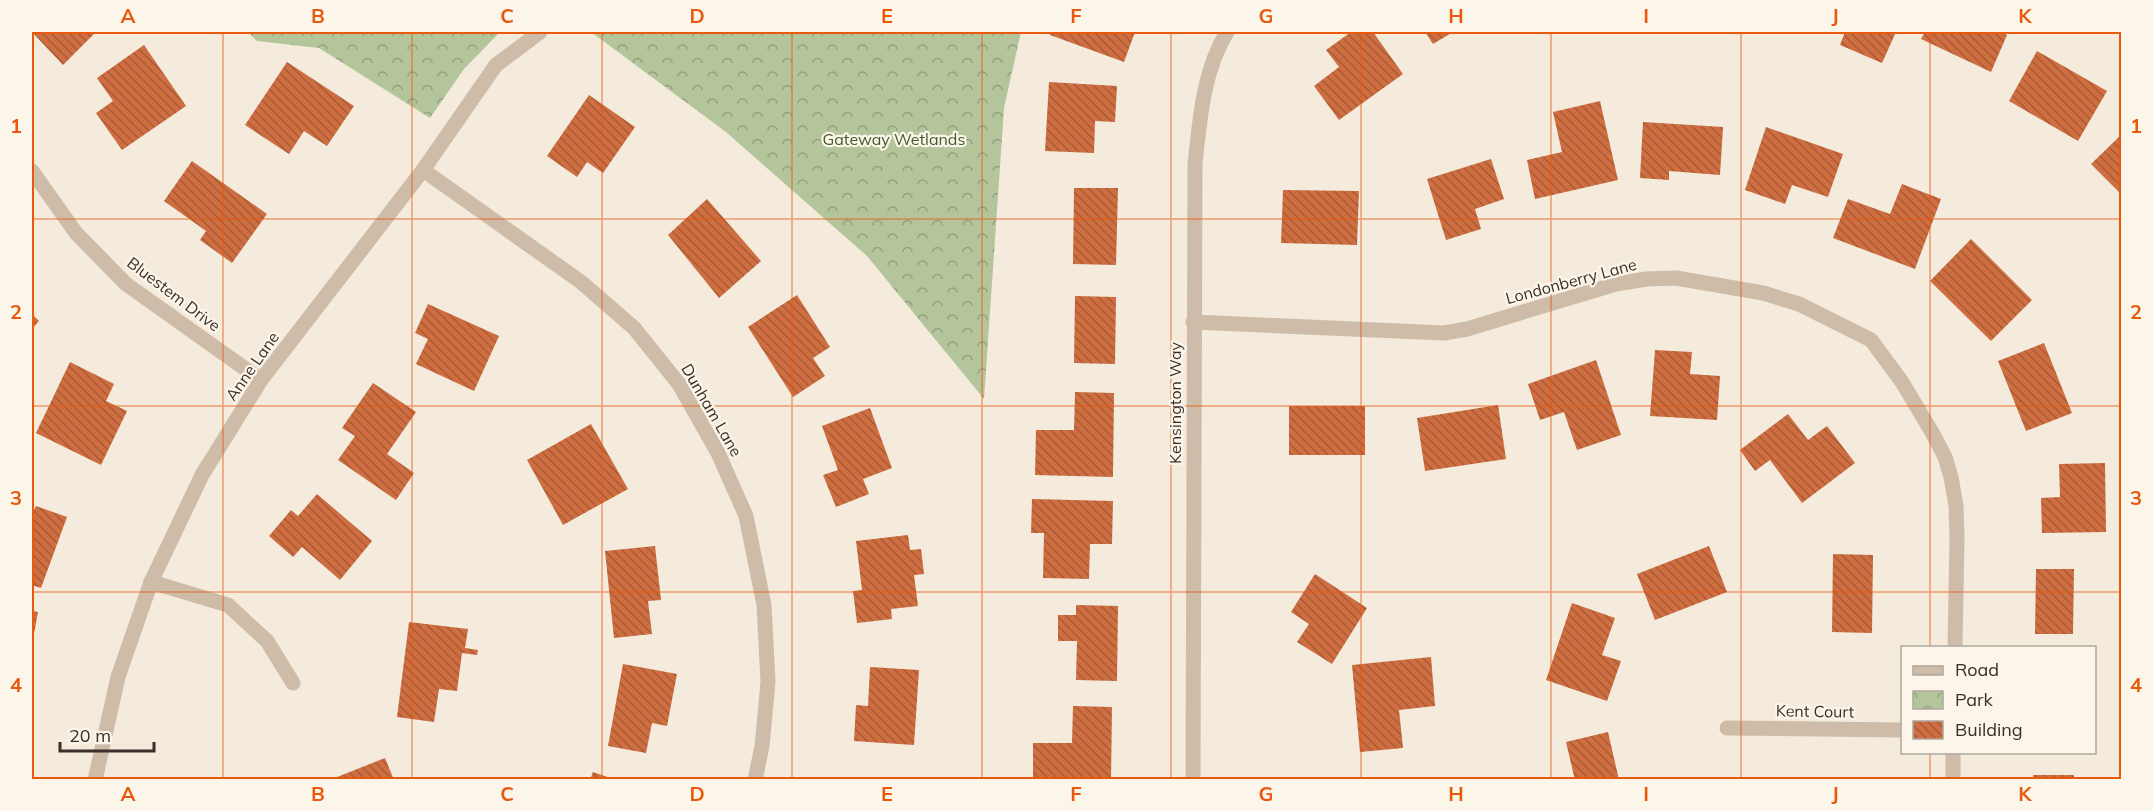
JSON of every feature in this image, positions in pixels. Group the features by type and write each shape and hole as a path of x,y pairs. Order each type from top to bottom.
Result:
{"street":[{"name":"Anne Lane","path":"95,780 118,677 151,582 202,475 261,380 423,170 496,65 540,32"},
{"name":"Kensington Way","path":"1193,780 1195,164 1210,72 1227,32"},
{"name":"Dunham Lane","path":"423,170 581,282 634,328 679,384 718,453 747,516 764,605 768,682 762,746 755,780"},
{"name":"Bluestem Drive","path":"32,171 76,233 126,284 261,380"},
{"name":"Londonberry Lane","path":"1193,322 1444,333 1467,329 1616,285 1646,279 1676,278 1763,293 1798,304 1871,340 1902,382 1934,434 1945,457 1956,506 1955,646"},
{"path":"151,582 228,605 267,641 292,683"},
{"name":"Kent Court","path":"1727,728 1901,730"},
{"path":"1953,754 1953,780"}],"green space":[{"path":"248,32 500,32 464,69 430,118 319,48 257,41"},
{"name":"Gateway Wetlands","path":"591,32 1021,32 1004,108 984,399 867,256 726,132"}],"building":[{"path":"32,32 96,32 63,65"},
{"path":"1051,32 1135,32 1124,62 1050,35"},
{"path":"1351,32 1373,32 1403,74 1339,120 1314,86 1339,67 1326,50"},
{"path":"1425,32 1453,32 1433,44"},
{"path":"1845,32 1896,32 1882,63 1840,45"},
{"path":"1925,32 2001,32 2007,35 1991,72 1921,39"},
{"path":"144,45 186,106 122,150 96,113 113,101 97,78"},
{"path":"2037,51 2107,91 2078,141 2009,101"},
{"path":"287,62 354,106 327,146 304,131 289,154 245,125"},
{"path":"1049,82 1117,86 1115,122 1095,121 1094,153 1045,151"},
{"path":"589,95 635,127 603,173 587,162 577,177 547,156"},
{"path":"1600,101 1618,180 1535,199 1527,160 1562,152 1553,112"},
{"path":"1643,122 1723,127 1720,175 1669,171 1669,180 1640,178"},
{"path":"1766,127 1843,154 1828,197 1792,185 1785,204 1745,190"},
{"path":"2122,134 2122,195 2091,164"},
{"path":"1491,159 1504,199 1475,209 1481,229 1446,240 1427,179"},
{"path":"192,161 267,214 232,263 200,240 206,231 164,201"},
{"path":"1902,184 1941,199 1915,269 1833,238 1848,199 1890,214"},
{"path":"1074,188 1118,188 1116,265 1073,264"},
{"path":"1283,190 1359,191 1357,245 1281,243"},
{"path":"707,199 761,261 719,298 668,235"},
{"path":"1971,239 2032,300 1991,341 1930,281"},
{"path":"797,295 830,347 813,358 825,376 793,397 748,327"},
{"path":"1075,296 1116,297 1115,364 1074,363"},
{"path":"428,304 499,336 474,391 416,364 428,339 415,333"},
{"path":"32,314 39,321 32,329"},
{"path":"2044,343 2072,413 2026,431 1998,361"},
{"path":"1655,350 1692,352 1690,374 1720,376 1717,420 1650,416"},
{"path":"1596,360 1621,435 1577,450 1564,412 1540,420 1528,384"},
{"path":"70,362 114,384 106,401 127,411 101,465 36,433"},
{"path":"373,383 416,412 387,454 414,473 396,500 338,460 355,436 342,428"},
{"path":"1075,392 1114,393 1113,477 1035,475 1036,430 1074,430"},
{"path":"1498,405 1506,459 1425,471 1417,418"},
{"path":"1289,406 1365,406 1365,455 1289,455"},
{"path":"870,408 892,468 863,479 869,494 836,507 823,475 838,470 822,426"},
{"path":"1788,414 1808,440 1827,426 1855,463 1802,503 1770,460 1755,471 1740,450"},
{"path":"591,424 628,489 563,525 527,460"},
{"path":"2105,463 2106,532 2042,533 2041,498 2060,497 2059,464"},
{"path":"317,494 372,541 340,580 302,547 293,557 269,536 291,510 298,516"},
{"path":"1032,499 1113,501 1112,544 1090,544 1089,579 1043,578 1044,533 1031,533"},
{"path":"36,506 67,517 41,588 32,585 32,514"},
{"path":"908,535 910,550 921,549 924,574 914,575 918,606 891,609 892,619 857,623 853,591 862,590 856,541"},
{"path":"655,546 661,600 648,601 652,634 614,638 605,551"},
{"path":"1709,546 1727,592 1655,620 1637,574"},
{"path":"1833,554 1873,555 1872,633 1832,632"},
{"path":"2036,569 2074,569 2073,634 2035,634"},
{"path":"1315,574 1367,608 1332,664 1297,642 1309,624 1291,612"},
{"path":"1572,603 1615,618 1602,655 1621,661 1607,701 1546,680"},
{"path":"1076,605 1118,606 1117,681 1076,680 1077,641 1058,641 1058,615 1076,615"},
{"path":"32,611 38,612 33,639 32,639"},
{"path":"409,622 468,629 465,648 478,650 477,655 462,653 457,691 439,689 434,722 397,717"},
{"path":"1431,657 1435,706 1399,710 1403,748 1360,752 1352,665"},
{"path":"623,664 677,674 667,726 652,723 646,753 608,746"},
{"path":"870,667 919,670 914,745 854,741 856,705 868,706"},
{"path":"1073,706 1112,707 1111,780 1033,780 1033,743 1072,743"},
{"path":"1608,732 1619,780 1575,780 1566,742"},
{"path":"385,758 394,780 332,780 332,779"},
{"path":"593,772 613,779 613,780 590,780"},
{"path":"2033,775 2074,775 2074,780 2033,780"}]}
